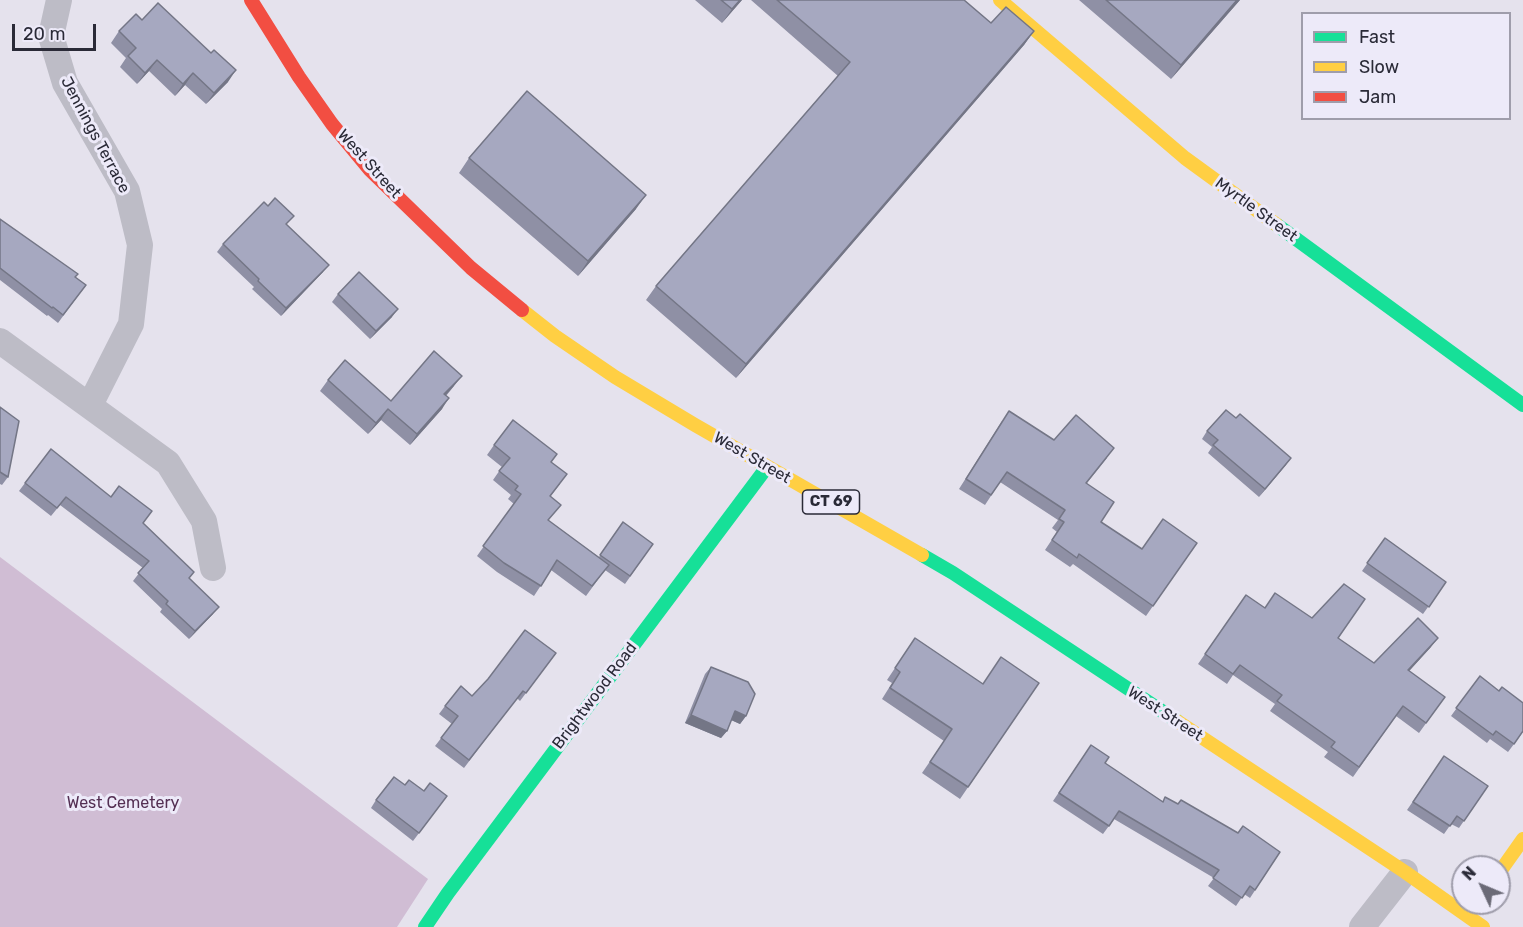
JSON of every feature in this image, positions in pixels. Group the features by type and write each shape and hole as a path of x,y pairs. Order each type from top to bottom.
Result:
{"main road":[{"name":"West Street","path":"250,0 332,124 370,170 471,268 555,336 615,377 695,425 953,573 1405,872 1483,927"},
{"name":"Myrtle Street","path":"999,0 1185,158 1523,405"},
{"name":"Brightwood Road","path":"425,927 767,467"},
{"path":"1511,856 1523,839"}],"street":[{"name":"Jennings Terrace","path":"59,0 51,36 65,83 127,191 140,245 131,324 90,405"},
{"path":"0,341 168,463 204,521 213,568"},
{"path":"1362,927 1405,872"}],"green space":[{"name":"West Cemetery","path":"0,557 428,879 397,927 0,927"}],"building":[{"path":"721,0 740,0 732,9"},
{"path":"777,0 964,0 991,23 1006,7 1034,31 746,364 656,286 850,62"},
{"path":"1106,0 1237,0 1181,65"},
{"path":"158,3 211,53 214,50 236,70 214,93 193,73 183,84 157,60 145,73 128,56 136,48 119,31 136,14 142,20"},
{"path":"527,91 646,195 588,261 469,158"},
{"path":"275,198 294,216 286,224 329,265 286,308 223,244 264,202 268,206"},
{"path":"0,219 78,274 75,277 86,285 63,315 0,268"},
{"path":"359,272 398,309 376,331 338,294"},
{"path":"434,351 462,376 444,394 449,398 417,434 388,409 376,423 328,380 345,360 391,401"},
{"path":"0,407 19,421 8,477 0,472"},
{"path":"1226,410 1236,418 1240,414 1291,458 1265,489 1213,445 1218,440 1207,431"},
{"path":"1009,411 1054,440 1076,415 1114,448 1086,483 1114,502 1101,522 1142,549 1163,519 1197,543 1153,606 1079,554 1077,558 1052,540 1064,522 1059,519 1065,510 1007,472 991,495 966,479"},
{"path":"513,420 557,454 551,462 567,474 550,496 561,505 548,520 609,565 592,586 557,560 541,586 504,563 483,546 521,494 515,490 518,486 499,471 510,458 494,445"},
{"path":"51,449 111,497 119,486 152,511 143,523 194,572 189,578 219,607 195,631 138,573 149,561 66,497 57,508 25,483"},
{"path":"623,522 653,544 630,576 600,555"},
{"path":"1385,538 1446,582 1429,607 1367,563"},
{"path":"1344,584 1365,599 1338,638 1374,663 1418,618 1438,638 1408,670 1445,697 1426,723 1403,706 1359,767 1331,747 1335,742 1277,701 1282,695 1240,665 1233,674 1205,654 1246,595 1265,608 1275,593 1312,618"},
{"path":"525,630 556,653 526,693 523,691 469,760 441,738 458,716 445,706 461,686 472,696 488,679"},
{"path":"915,638 983,684 1001,657 1039,683 968,787 930,762 952,729 890,688 900,672 895,668"},
{"path":"711,667 748,682 755,694 746,716 735,711 727,731 691,715"},
{"path":"1480,676 1499,691 1502,687 1523,703 1523,731 1514,744 1496,731 1493,735 1456,708"},
{"path":"1091,745 1109,757 1105,763 1163,802 1165,797 1178,804 1181,800 1238,833 1243,826 1280,852 1255,890 1250,886 1242,898 1213,878 1219,870 1119,811 1109,826 1059,793"},
{"path":"1444,756 1488,786 1464,821 1457,816 1450,826 1413,802"},
{"path":"394,777 405,785 409,780 424,791 430,783 447,796 419,833 376,800"}],"traffic: fast":[{"path":"1277,225 1523,405"},
{"path":"425,927 448,893 767,467"},
{"path":"922,555 953,573 1177,721"}],"traffic: slow":[{"path":"1000,0 1185,158 1277,225"},
{"path":"522,310 555,336 615,377 922,555"},
{"path":"1177,721 1405,872 1483,927"},
{"path":"1511,856 1523,839"}],"traffic: jam":[{"path":"251,0 299,77 332,124 370,170 471,268 522,310"}]}
